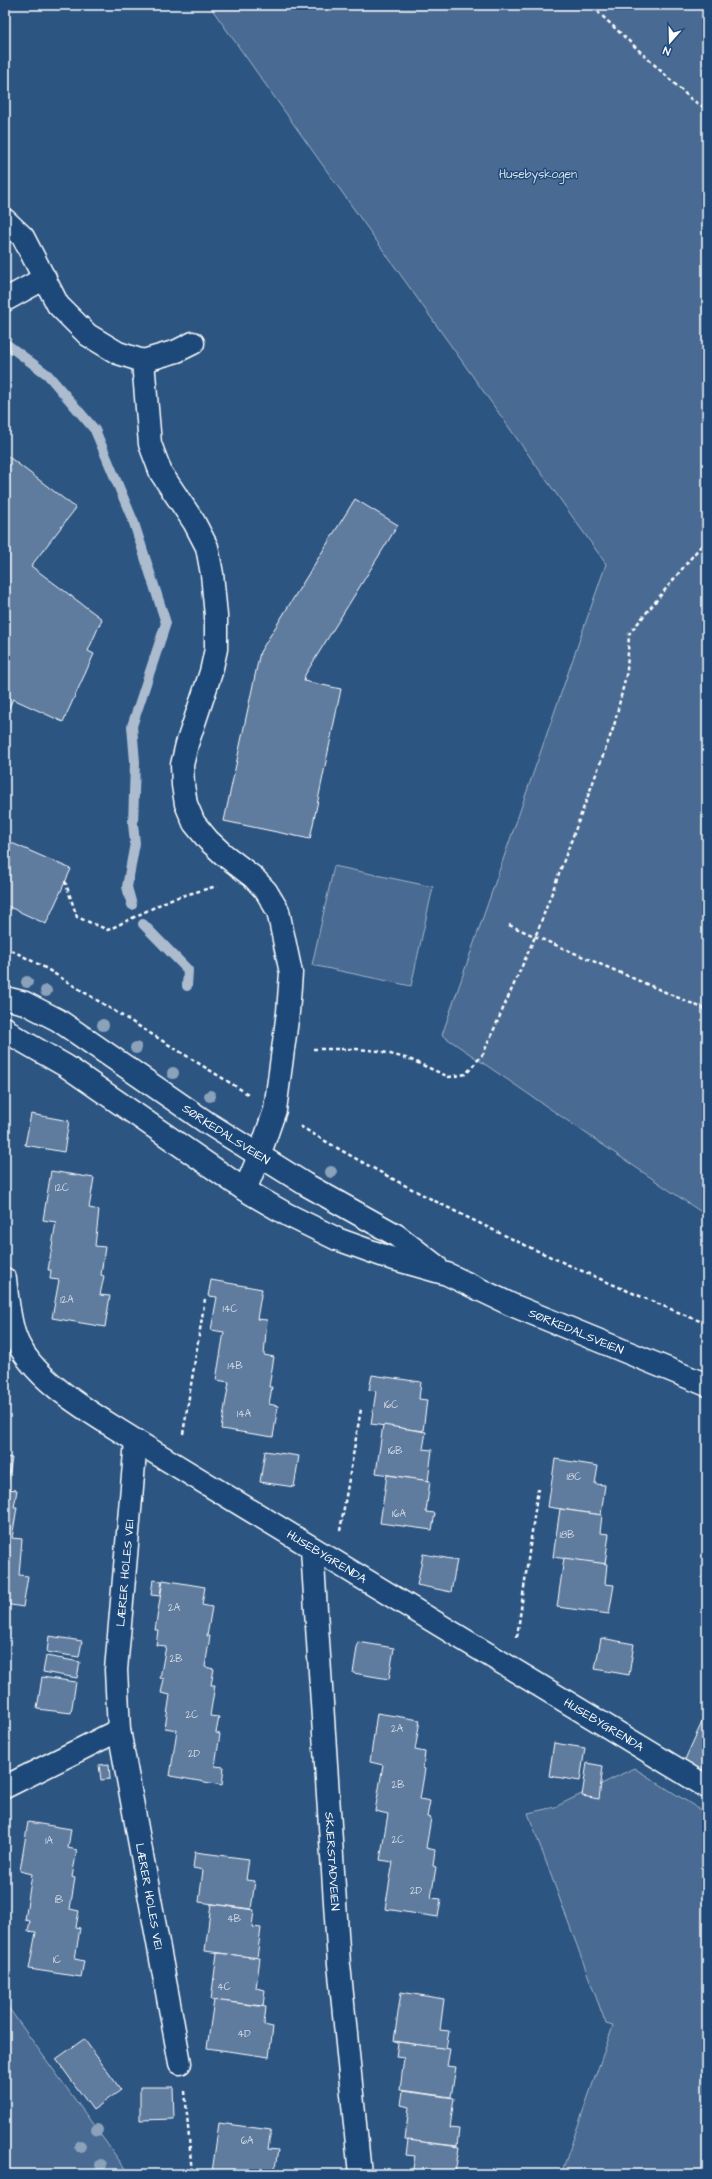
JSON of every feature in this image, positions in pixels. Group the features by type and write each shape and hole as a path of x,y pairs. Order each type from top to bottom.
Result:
{"street":[{"path":"5,220 23,237 58,305 88,335 118,353 143,361 177,351 193,343"},
{"path":"5,300 45,278"},
{"path":"143,361 150,444 161,473 194,522 206,547 212,574 216,616 216,649 211,672 187,744 182,765 186,804 194,823 208,840 223,854 253,877 266,892 278,911 291,973 288,1012 275,1110 259,1156 244,1190"},
{"name":"SØRKEDALSVEIEN","path":"5,998 25,1003 58,1020 157,1090 259,1156 396,1236 447,1274"},
{"name":"SØRKEDALSVEIEN","path":"5,1028 12,1035 66,1066 244,1190 288,1215 337,1239 387,1257 447,1274 512,1305 707,1385"},
{"name":"HUSEBYGRENDA","path":"5,1279 15,1336 25,1358 39,1373 62,1392 136,1441 320,1554 707,1787"},
{"name":"LÆRER HOLES VEI","path":"136,1441 116,1670 118,1730 137,1820 180,2063"},
{"name":"SKJERSTADVEIEN","path":"320,1554 339,1964 360,2174"},
{"path":"5,1787 118,1730"}],"path":[{"path":"594,5 600,14 686,94 707,109"},
{"path":"282,1049 357,1049 379,1051 409,1059 449,1077 466,1074 483,1054 535,936 614,726 627,671 629,634 700,547 707,543"},
{"path":"65,881 77,917 108,930 170,899 253,877"},
{"path":"509,925 707,1010"},
{"path":"5,948 42,966 275,1110 383,1173 505,1236 641,1297 707,1324"},
{"path":"172,1463 182,1441 205,1298"},
{"path":"320,1554 339,1537 360,1409"},
{"path":"505,1665 515,1648 538,1489"},
{"path":"180,2063 186,2094 192,2174"}],"green space":[{"name":"Husebyskogen","path":"209,5 707,5 707,1216 442,1035 606,564"},
{"path":"334,866 433,887 411,986 312,965"},
{"path":"634,1768 707,1814 707,2174 561,2174 613,2026 606,2024 528,1813 555,1807"},
{"path":"5,2003 129,2174 5,2174"}],"building":[{"path":"5,454 76,508 31,566 102,619 88,651 94,654 63,722 13,699 5,716"},
{"path":"355,499 398,525 305,675 304,681 341,689 310,839 224,821 260,652"},
{"path":"5,840 71,869 46,924 5,905"},
{"path":"31,1114 69,1121 64,1152 25,1145"},
{"path":"51,1171 94,1178 89,1208 99,1210 95,1246 105,1247 101,1275 104,1276 100,1295 110,1296 105,1327 52,1318 59,1280 50,1279 51,1270 48,1270 56,1222 43,1220"},
{"path":"211,1280 262,1289 257,1319 267,1320 264,1355 274,1357 269,1387 272,1387 269,1404 278,1406 273,1437 221,1429 229,1382 216,1380 224,1332 211,1330 217,1297 208,1296"},
{"path":"372,1375 421,1382 419,1399 427,1400 423,1431 371,1424 376,1391 369,1390"},
{"path":"383,1425 426,1432 423,1449 432,1450 428,1481 376,1473"},
{"path":"265,1451 299,1456 294,1487 260,1482"},
{"path":"5,1457 12,1458 7,1489 17,1490 14,1507 17,1507 12,1538 22,1539 19,1575 28,1576 23,1607 5,1604"},
{"path":"555,1459 598,1466 595,1484 605,1485 601,1515 548,1507"},
{"path":"387,1475 430,1481 426,1512 435,1513 432,1530 380,1523"},
{"path":"560,1509 602,1515 600,1533 609,1534 605,1564 553,1557"},
{"path":"423,1554 457,1560 451,1592 417,1585"},
{"path":"564,1558 607,1564 605,1584 614,1585 609,1614 557,1607"},
{"path":"153,1580 162,1581 160,1596 151,1595"},
{"path":"163,1580 205,1587 202,1605 212,1607 207,1636 210,1636 205,1667 214,1669 211,1685 215,1685 210,1716 219,1717 216,1733 220,1734 215,1766 224,1767 222,1785 170,1776 177,1730 165,1728 170,1695 161,1693 164,1679 160,1678 166,1646 156,1645 158,1630 155,1630"},
{"path":"49,1636 82,1641 79,1657 47,1652"},
{"path":"601,1638 634,1644 629,1675 595,1669"},
{"path":"358,1642 394,1648 389,1679 353,1673"},
{"path":"46,1656 80,1662 77,1678 43,1672"},
{"path":"42,1677 76,1682 71,1713 37,1709"},
{"path":"377,1713 420,1720 415,1750 425,1752 423,1768 425,1769 420,1799 430,1801 427,1817 431,1818 426,1848 435,1850 433,1866 436,1867 431,1898 441,1899 438,1917 385,1909 393,1862 380,1860 388,1814 375,1811 383,1765 370,1762"},
{"path":"703,1720 707,1722 707,1777 682,1766"},
{"path":"554,1743 585,1748 580,1781 549,1776"},
{"path":"587,1763 603,1766 599,1799 582,1796"},
{"path":"109,1764 110,1779 101,1780 99,1765"},
{"path":"28,1822 71,1829 68,1848 77,1850 72,1877 75,1878 70,1909 79,1911 76,1927 80,1928 75,1959 84,1961 81,1977 29,1969 36,1932 28,1931 30,1921 25,1920 32,1874 20,1871"},
{"path":"195,1852 249,1859 246,1880 255,1881 251,1909 199,1902 203,1870 193,1868"},
{"path":"211,1904 254,1910 252,1927 261,1928 257,1958 205,1951"},
{"path":"217,1953 260,1958 256,1988 265,1990 263,2006 211,2000"},
{"path":"401,1992 444,1999 440,2030 449,2031 446,2049 394,2041"},
{"path":"214,2000 266,2007 264,2025 273,2027 269,2057 207,2048"},
{"path":"84,2039 121,2090 93,2110 56,2059"},
{"path":"398,2042 450,2049 447,2066 456,2067 451,2097 400,2090 404,2058 396,2057"},
{"path":"140,2087 173,2087 174,2119 140,2120"},
{"path":"403,2091 454,2098 450,2128 459,2129 457,2146 405,2140 409,2107 401,2105"},
{"path":"219,2123 271,2130 268,2149 278,2150 274,2174 212,2172"},
{"path":"408,2140 459,2147 455,2174 412,2174 415,2156 406,2155"}],"waterway":[{"path":"5,343 48,375 95,430 134,523 166,623 132,726 135,762 133,824 135,843 127,887 132,905"},
{"path":"143,924 188,970 187,986"}]}
